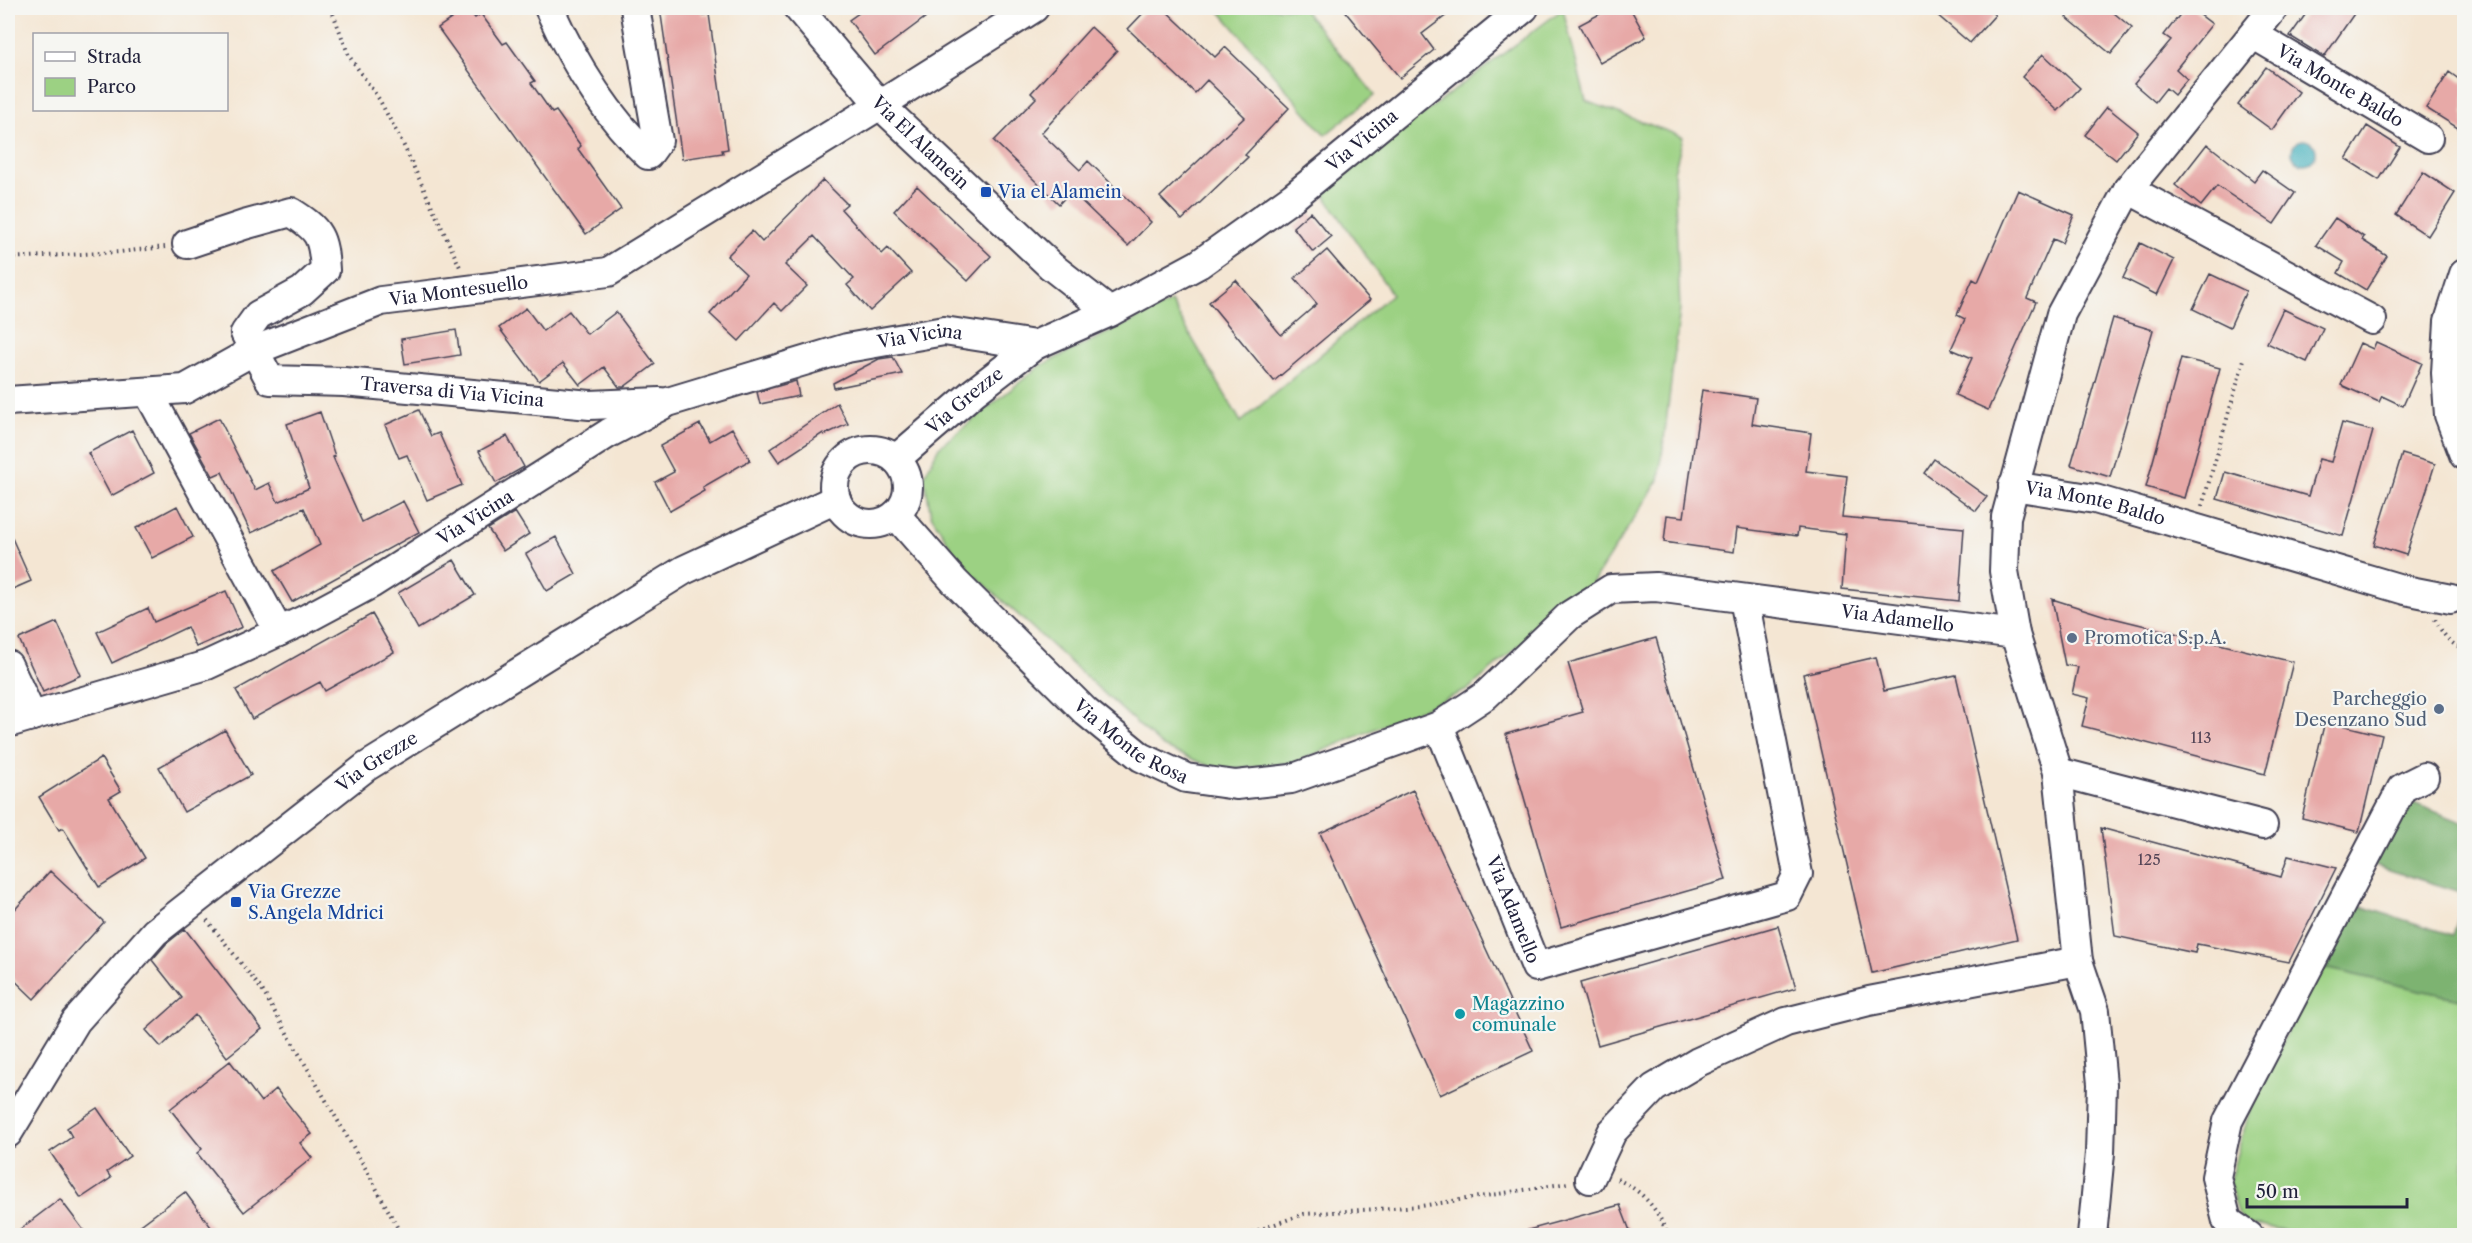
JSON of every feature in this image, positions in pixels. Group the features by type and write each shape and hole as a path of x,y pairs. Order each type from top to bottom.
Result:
{"street":[{"path":"549,8 566,46 623,132 648,155 658,141 635,8"},
{"name":"Via El Alamein","path":"798,8 880,105 1051,266 1110,312"},
{"name":"Via Montesuello","path":"8,401 185,389 253,351 381,300 608,272 1034,8"},
{"name":"Via Vicina","path":"20,720 207,664 279,632 371,584 609,433 668,402 846,348 944,331 1035,345 1110,312 1199,264 1293,198 1524,8"},
{"name":"Via Monte Baldo","path":"2274,8 2128,189 2061,314 2013,486 2095,500 2405,590 2451,599"},
{"name":"Via Monte Baldo","path":"2254,34 2428,138"},
{"path":"2128,189 2372,320"},
{"path":"187,244 291,212 312,226 323,246 325,270 302,291 258,315 245,333 253,351"},
{"path":"2464,274 2449,321 2446,372 2449,416 2464,455"},
{"name":"Via Grezze","path":"896,459 974,392 1035,345"},
{"name":"Traversa di Via Vicina","path":"253,351 270,380 344,382 590,405 668,402"},
{"path":"148,392 279,632"},
{"path":"874,449 885,452 896,459 904,469 908,481 908,494 904,506 896,515 885,522 874,525 850,518 841,510 833,487 835,475 841,464 861,450 874,449"},
{"path":"2013,486 2006,517 2004,571 2015,634 2058,772 2078,961 2095,1011 2102,1084 2100,1153 2092,1236"},
{"name":"Via Grezze","path":"8,1133 76,1021 155,932 366,767 684,570 836,499"},
{"name":"Via Monte Rosa","path":"896,515 955,582 1086,712 1141,757 1186,778 1236,785 1291,779 1439,726"},
{"name":"Via Adamello","path":"1744,599 1798,874 1787,896 1536,967 1439,726 1486,695 1569,615 1611,589 1656,587 2015,634"},
{"path":"8,664 20,720"},
{"path":"2058,772 2263,825"},
{"path":"2249,1236 2227,1221 2216,1177 2228,1121 2402,788 2424,777"},
{"path":"1590,1179 1612,1132 1654,1088 1698,1062 1786,1022 1869,1001 2078,961"}],"path":[{"path":"331,8 349,56 379,99 403,144 471,289"},
{"path":"8,258 120,252 187,244"},
{"path":"2196,528 2245,357"},
{"path":"193,902 262,990 368,1171 402,1236"},
{"path":"1241,1236 1304,1215 1421,1206 1590,1179 1614,1178 1632,1186 1652,1204 1668,1236"}],"green space":[{"path":"1217,8 1302,8 1375,95 1325,135"},
{"path":"1563,9 1586,101 1683,137 1674,172 1680,309 1659,480 1591,585 1467,690 1294,763 1219,770 1163,747 960,562 931,515 924,476 939,447 1040,366 1171,302 1241,422 1392,294 1321,190"},
{"path":"2411,802 2464,823 2464,893 2371,864"},
{"path":"2464,901 2464,1000 2325,968 2353,904 2453,935"},
{"path":"2325,968 2464,1000 2464,1235 2315,1235 2241,1223 2229,1182 2249,1113 2313,977"}],"water":[{"path":"2299,140 2309,140 2316,147 2316,157 2309,164 2299,164 2292,157 2292,147"}],"building":[{"path":"467,8 475,18 481,14 503,44 507,42 535,81 531,83 552,113 556,111 581,146 578,149 621,209 586,234 438,28"},
{"path":"660,8 702,8 703,15 709,14 728,149 722,150 723,153 682,159"},
{"path":"866,8 938,8 875,55 849,20"},
{"path":"1148,8 1163,8 1215,57 1225,47 1289,108 1245,155 1248,157 1182,220 1160,197 1245,117 1207,80 1195,93 1128,29"},
{"path":"1342,8 1456,8 1422,34 1434,50 1400,78"},
{"path":"1611,8 1630,8 1646,37 1600,63 1579,25"},
{"path":"1929,8 1986,8 1995,15 1970,43"},
{"path":"2074,8 2108,8 2132,28 2111,54 2066,17"},
{"path":"2185,8 2191,8 2212,24 2176,69 2187,79 2174,95 2166,88 2155,102 2134,84 2171,40 2164,35"},
{"path":"2310,8 2358,8 2324,57 2290,36"},
{"path":"1091,27 1117,51 1041,133 1080,170 1088,161 1151,222 1128,246 1071,191 1059,204 994,141 1036,98 1031,93"},
{"path":"2043,54 2080,88 2058,111 2022,77"},
{"path":"2266,67 2299,92 2272,130 2238,105"},
{"path":"2449,72 2464,83 2464,132 2426,108"},
{"path":"2107,107 2138,132 2116,160 2085,135"},
{"path":"2367,126 2400,147 2379,180 2346,159"},
{"path":"2207,144 2254,181 2262,170 2295,193 2274,224 2217,186 2201,206 2175,185"},
{"path":"2423,172 2455,193 2428,236 2396,215"},
{"path":"823,180 847,204 841,209 882,254 888,248 911,273 870,311 847,285 854,279 814,236 785,265 807,286 782,311 774,303 739,341 710,314 746,274 727,256 752,231 762,242"},
{"path":"917,186 991,256 968,281 894,211"},
{"path":"2018,190 2074,215 2062,243 2053,239 2027,298 2036,302 1988,410 1955,395 1972,358 1951,349 1965,319 1957,315 1973,279 1978,282"},
{"path":"1310,212 1331,237 1313,252 1293,227"},
{"path":"2335,218 2364,237 2362,240 2387,256 2366,290 2338,273 2344,262 2316,245"},
{"path":"2140,243 2174,260 2157,295 2123,278"},
{"path":"1327,250 1370,300 1274,381 1209,302 1236,280 1281,335 1317,304 1295,278"},
{"path":"2210,274 2246,291 2230,327 2193,309"},
{"path":"526,308 543,331 569,311 587,334 616,312 655,364 624,387 619,387 604,367 580,385 563,363 539,381 499,328"},
{"path":"2283,309 2323,328 2307,362 2267,343"},
{"path":"2113,318 2153,330 2110,477 2071,465"},
{"path":"456,330 460,355 405,364 401,339"},
{"path":"2376,342 2422,363 2403,406 2382,396 2379,402 2341,385 2360,343 2373,349"},
{"path":"893,357 902,374 834,388 833,383 879,359"},
{"path":"2181,358 2220,368 2184,498 2146,487"},
{"path":"796,381 799,396 760,404 757,392"},
{"path":"1702,390 1756,398 1752,424 1811,433 1806,471 1847,476 1842,517 1964,528 1959,601 1842,589 1846,534 1798,528 1797,536 1737,528 1734,552 1664,542 1667,515 1684,517"},
{"path":"837,403 848,424 824,435 823,433 779,462 770,449"},
{"path":"419,410 431,436 439,433 462,485 427,500 407,455 399,458 385,425"},
{"path":"320,412 335,456 333,457 362,522 403,501 419,532 292,602 274,571 320,545 304,508 251,533 222,472 213,476 189,433 219,418 255,490 269,483 278,502 309,488 287,424"},
{"path":"2342,423 2373,431 2343,536 2217,499 2225,472 2308,496 2319,459 2331,462"},
{"path":"700,424 710,441 732,428 750,460 703,487 705,491 670,511 655,482 674,472 660,446"},
{"path":"132,430 154,473 111,496 88,453"},
{"path":"507,436 524,467 496,483 479,451"},
{"path":"2402,454 2435,464 2406,555 2374,545"},
{"path":"1934,459 1987,497 1976,511 1924,473"},
{"path":"177,506 193,537 152,558 136,528"},
{"path":"515,512 529,534 503,551 488,529"},
{"path":"8,529 31,581 8,591"},
{"path":"556,537 576,574 547,591 526,554"},
{"path":"454,560 475,595 418,629 398,593"},
{"path":"226,591 242,627 196,647 187,627 112,663 97,632 148,608 154,622"},
{"path":"2052,599 2109,617 2293,662 2265,774 2082,726 2089,698 2072,694 2078,667 2065,665"},
{"path":"372,614 394,652 325,691 320,682 252,719 236,690"},
{"path":"57,622 81,675 43,692 19,639"},
{"path":"1656,638 1726,880 1561,927 1506,734 1583,712 1568,663"},
{"path":"1876,657 1884,691 1956,675 2017,939 1872,973 1803,674"},
{"path":"2325,721 2382,735 2359,832 2302,818"},
{"path":"225,730 251,775 184,812 159,767"},
{"path":"101,758 121,791 109,798 145,858 99,887 63,828 59,830 39,797"},
{"path":"1413,790 1533,1051 1440,1095 1320,833"},
{"path":"2101,828 2281,877 2288,856 2336,868 2289,962 2197,944 2195,953 2115,936"},
{"path":"50,871 104,922 34,999 8,974 8,917"},
{"path":"1778,926 1796,988 1598,1045 1580,983"},
{"path":"185,929 262,1029 227,1057 195,1015 161,1047 146,1030 182,998 152,960 166,944"},
{"path":"230,1061 261,1102 276,1089 312,1134 300,1143 312,1158 244,1212 197,1153 202,1149 170,1109"},
{"path":"97,1108 130,1156 107,1172 111,1178 81,1198 50,1152 72,1137 67,1128"},
{"path":"185,1192 211,1227 199,1236 126,1236"},
{"path":"60,1199 88,1236 11,1236"},
{"path":"1620,1205 1632,1236 1528,1236 1528,1230"}],"place":[{"name":"Via el Alamein","path":"986,192"},
{"name":"Promotica S.p.A.","path":"2072,638"},
{"name":"Parcheggio Desenzano Sud","path":"2439,709"},
{"name":"Via Grezze S.Angela Mdrici","path":"236,902"},
{"name":"Magazzino comunale","path":"1460,1014"}]}
